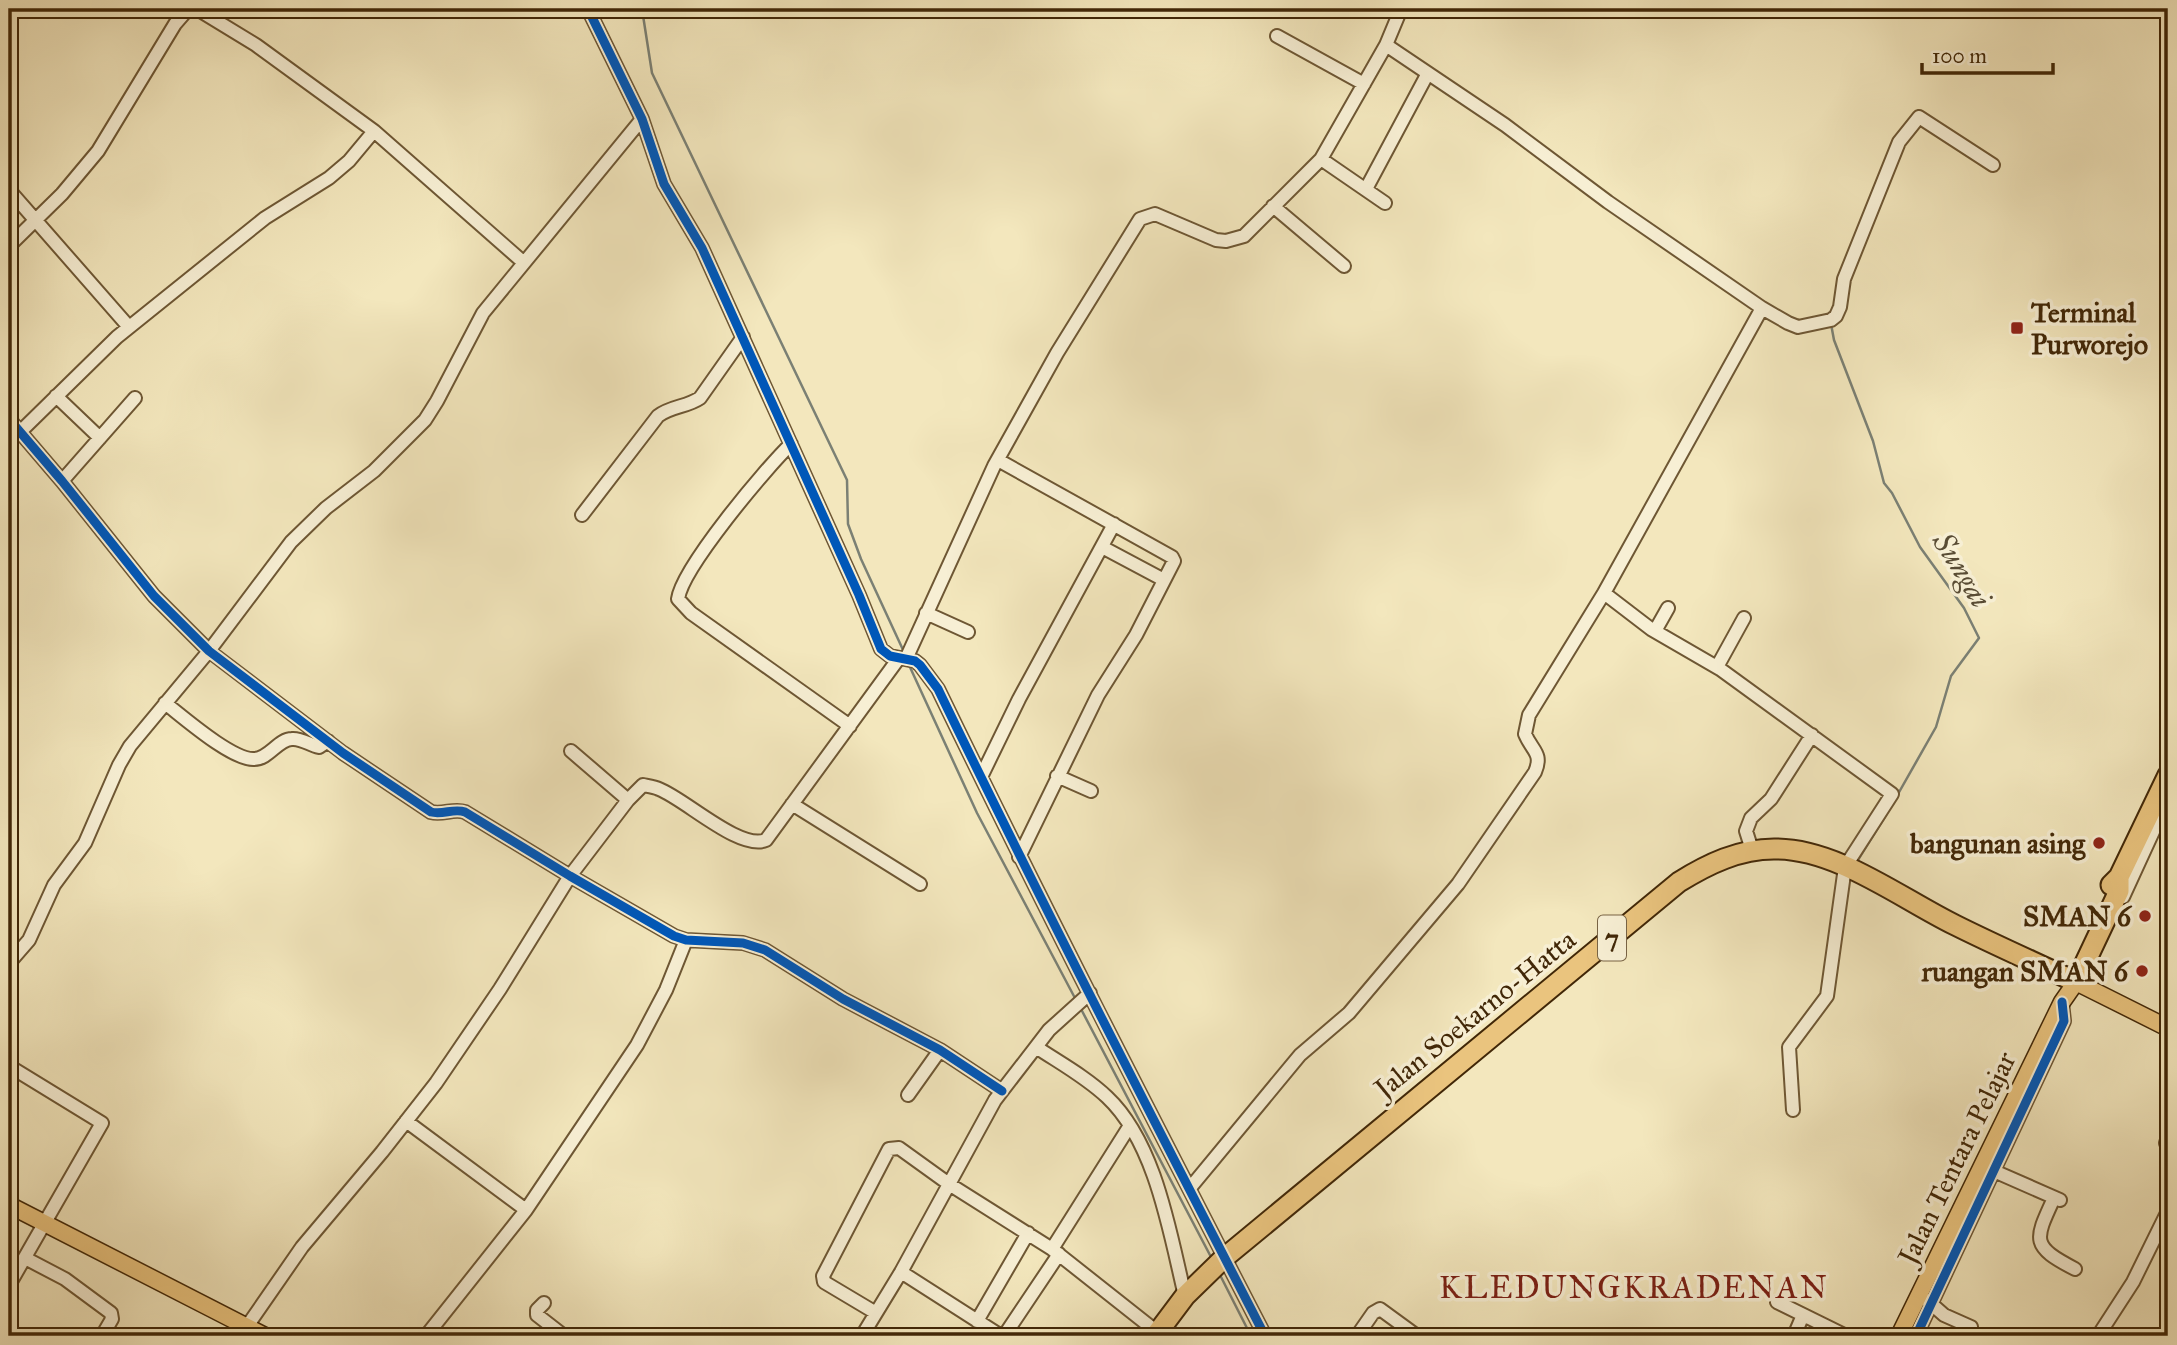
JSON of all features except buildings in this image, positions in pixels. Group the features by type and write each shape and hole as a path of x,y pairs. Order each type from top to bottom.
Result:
{"highway":[{"path":"2071,979 2109,887 2119,877 2168,775"},
{"name":"Jalan Soekarno-Hatta","path":"1156,1334 1185,1296 1219,1263 1679,882 1705,866 1752,850 1798,850 1845,867 1954,925 2071,979"},
{"path":"2071,979 2098,934 2119,891 2119,877"}],"main road":[{"name":"Jalan Tentara Pelajar","path":"1899,1336 1926,1297 1989,1169 2071,979"},
{"path":"2071,979 2168,1028"},
{"path":"9,1205 265,1336"}],"street":[{"path":"9,246 71,184 98,151 175,24 188,9"},
{"path":"197,9 256,45 374,131 523,262"},
{"path":"588,9 642,119 664,184 702,248 743,337 881,649 885,654 920,665 938,689 1019,857 1190,1188 1219,1263 1265,1336"},
{"path":"248,1325 302,1247 406,1121 479,1021 570,876 628,800 643,785 659,788 724,829 752,842 766,840 903,658 998,460 1057,353 1140,219 1155,214 1226,242 1244,236 1321,159 1386,46 1401,9"},
{"path":"1277,36 1364,84"},
{"path":"1386,46 1506,125 1608,202 1762,308 1787,324 1798,327 1830,320 1836,316 1844,279 1899,142 1919,117 1993,165"},
{"path":"1366,189 1428,73"},
{"path":"9,963 29,940 54,886 85,843 130,746 209,651 270,566 291,542 326,508 374,471 431,412 483,313 642,119"},
{"path":"20,432 129,327 265,218 329,178 349,161 374,131"},
{"path":"1321,159 1385,203"},
{"path":"9,190 129,327"},
{"path":"1273,206 1344,267"},
{"path":"1190,1188 1300,1055 1349,1013 1458,884 1535,772 1539,756 1528,741 1525,727 1604,593 1762,308"},
{"path":"582,515 659,416 667,410 693,403 700,398 743,337"},
{"path":"56,396 100,438"},
{"path":"62,481 135,398"},
{"path":"9,419 154,596 209,651 328,741 430,812 466,812 674,936 686,940 743,943 765,950 844,999 940,1050 1002,1091"},
{"path":"791,444 756,482 697,561 680,587 677,599 691,613 850,726"},
{"path":"998,460 1174,559 1136,635 1098,695 1056,776 1019,857"},
{"path":"981,777 1018,699 1114,524"},
{"path":"1102,547 1164,580"},
{"path":"1604,593 1655,631 1717,667 1892,794 1845,867 1830,988 1821,1005 1789,1047 1793,1110"},
{"path":"1655,631 1668,608"},
{"path":"926,613 968,632"},
{"path":"1717,667 1744,618"},
{"path":"165,703 229,751 251,759 263,756 286,740 299,740 319,747 328,741"},
{"path":"1752,850 1746,831 1751,818 1771,799 1812,735"},
{"path":"571,751 628,800"},
{"path":"1056,776 1091,791"},
{"path":"2098,934 2108,929 2168,799"},
{"path":"792,804 920,884"},
{"path":"426,1336 526,1210 637,1045 666,990 686,940"},
{"path":"862,1336 901,1272 1002,1091 1049,1030 1090,993"},
{"path":"1036,1047 1077,1073 1108,1098 1129,1127 1159,1190 1185,1296"},
{"path":"908,1095 940,1050"},
{"path":"9,1066 102,1123 9,1284"},
{"path":"406,1121 526,1210"},
{"path":"901,1272 1003,1336 1129,1127"},
{"path":"2168,1136 2168,1148"},
{"path":"876,1313 824,1282 823,1276 888,1149 898,1148 949,1184 1055,1251 1156,1334"},
{"path":"1989,1169 2058,1199 2044,1220 2039,1241 2049,1255 2075,1269"},
{"path":"2098,1336 2133,1282 2168,1211"},
{"path":"977,1321 1028,1233"},
{"path":"25,1258 65,1279 111,1313 112,1319 102,1336"},
{"path":"1916,1336 1926,1297"},
{"path":"1926,1297 1944,1315 1971,1327 1972,1336"},
{"path":"1777,1302 1846,1336"},
{"path":"544,1303 537,1310 537,1315 564,1336"},
{"path":"1357,1336 1373,1313 1380,1309 1417,1336"},
{"path":"1794,1336 1803,1315"},
{"path":"2155,1336 2162,1336"}],"waterway":[{"path":"642,9 652,73 847,480 848,524 861,559 904,652"},
{"name":"Sungai","path":"1831,324 1834,340 1873,441 1884,483 1920,547 1964,608 1979,638 1951,676 1936,727 1898,794"},
{"path":"909,665 977,813 1076,1000"},
{"name":"Sungai","path":"1856,863 1886,815"},
{"path":"1081,1009 1211,1257"},
{"path":"1219,1273 1251,1336"}],"cycle path":[{"path":"588,9 642,119 664,184 702,248 881,649 890,656 915,661 938,689 1058,932 1265,1336"},
{"path":"9,419 154,596 209,651 343,753 431,812 465,812 674,936 686,940 743,943 765,950 843,999 940,1050 1002,1091"},
{"path":"1916,1336 2064,1021 2062,1002"}],"place":[{"name":"Terminal Purworejo","path":"2017,328"},
{"name":"bangunan asing","path":"2099,843"},
{"name":"SMAN 6","path":"2145,916"},
{"name":"ruangan SMAN 6","path":"2142,971"}],"district":[{"name":"KLEDUNGKRADENAN","path":"1634,1287"}]}
